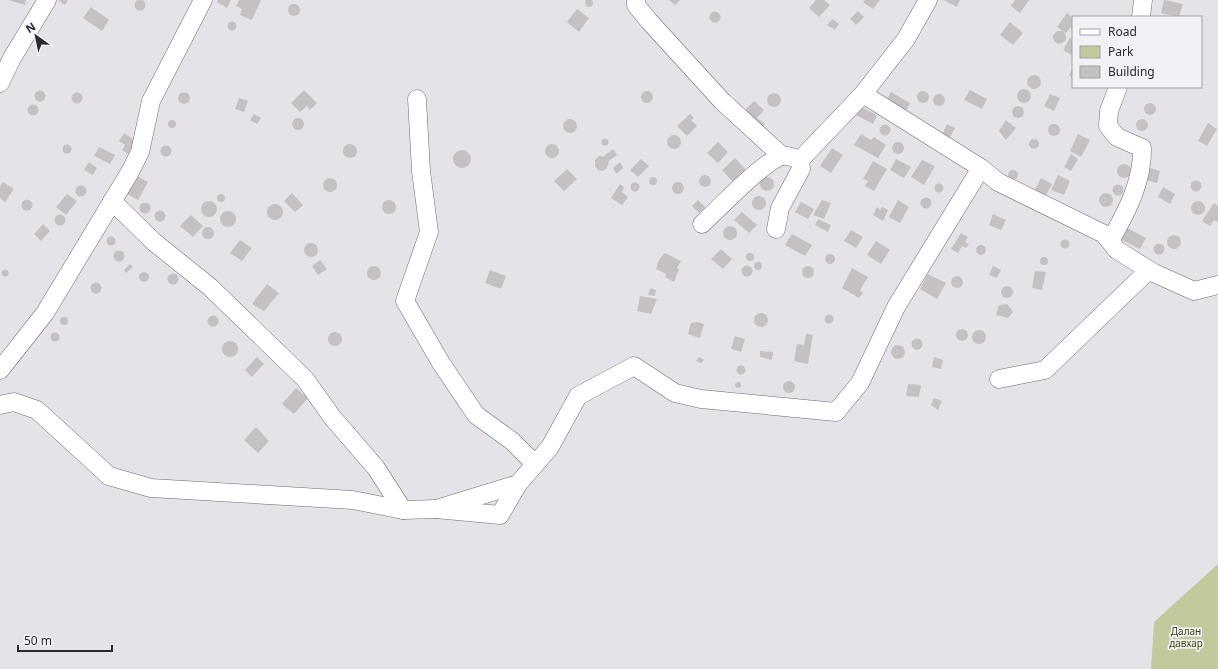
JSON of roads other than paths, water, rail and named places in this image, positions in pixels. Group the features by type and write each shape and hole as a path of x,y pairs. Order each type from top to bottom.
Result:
{"street":[{"path":"0,83 12,58 47,0"},
{"path":"0,370 45,313 140,152 151,101 203,0"},
{"path":"636,0 636,5 649,21 722,101 782,156"},
{"path":"776,229 780,208 801,170 800,160 863,94 906,39 928,0"},
{"path":"1141,16 1143,0"},
{"path":"1110,242 1130,205 1142,158 1142,148 1117,137 1108,126 1109,111 1118,88"},
{"path":"863,94 981,168 998,182 1104,234 1116,250 1148,270 1194,291 1218,285"},
{"path":"417,100 421,171 429,232 405,301 441,363 476,415 512,441 535,464"},
{"path":"702,224 759,170 782,156 794,157 800,160"},
{"path":"0,405 14,402 37,410 109,476 151,488 353,500 403,510 436,509 500,515 518,484 550,447 578,396 634,366 675,393 695,398 836,412 860,383 896,307 981,168"},
{"path":"112,201 154,242 210,287 305,379 332,417 376,468 403,510"},
{"path":"999,380 1045,370 1148,270"},
{"path":"436,509 518,484"}],"park label":[{"name":"Далан давхар","path":"1186,636"}]}
